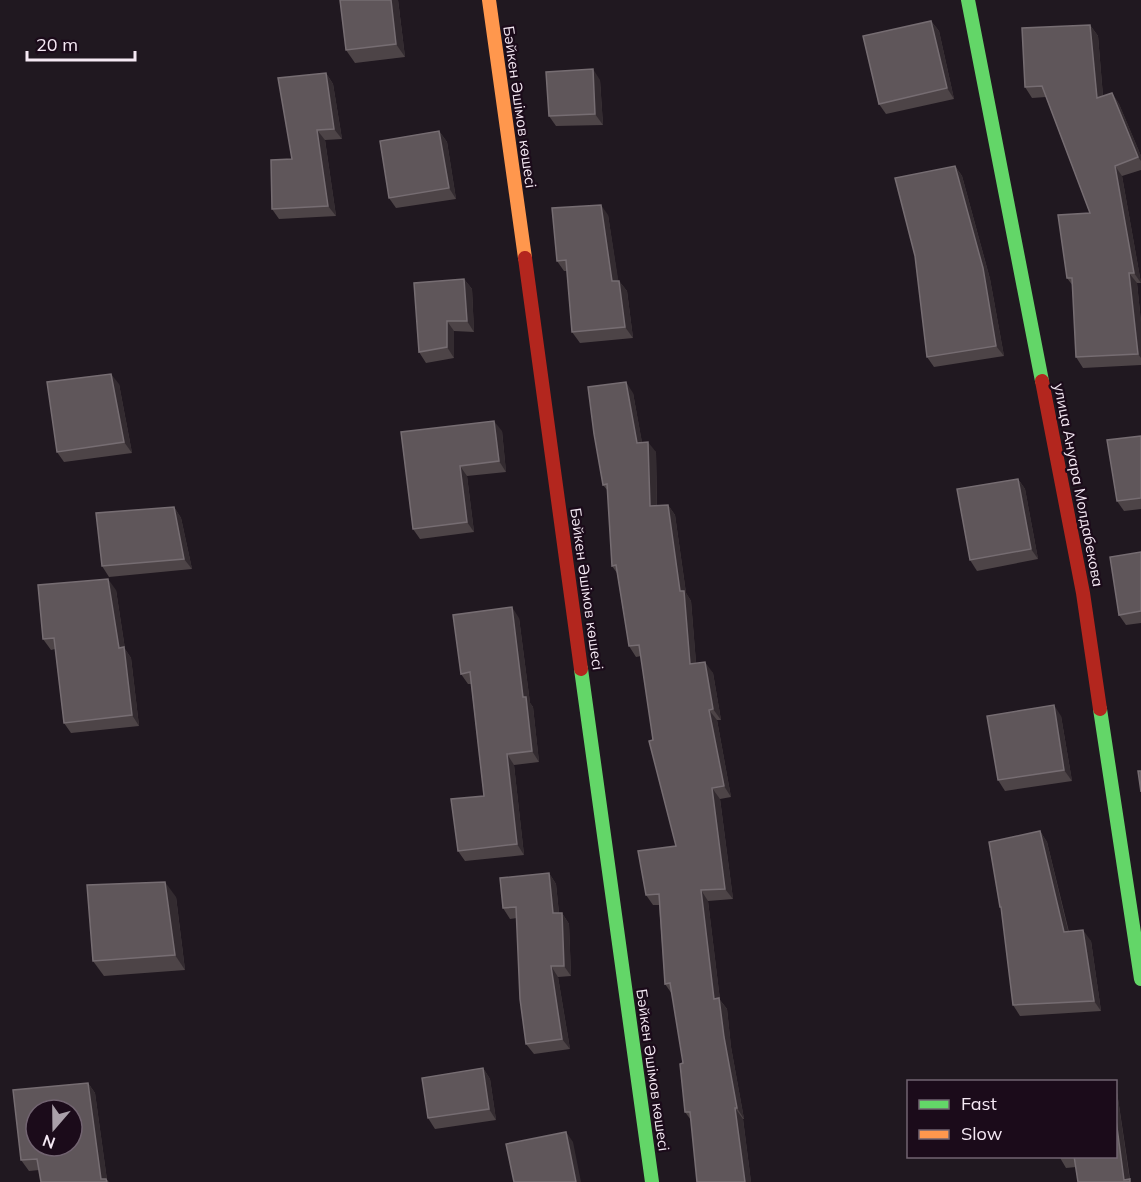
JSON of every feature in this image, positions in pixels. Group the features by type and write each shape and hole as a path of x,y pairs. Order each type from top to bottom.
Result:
{"main road":[{"name":"Бәйкен Әшімов көшесі","path":"489,0 652,1182"},
{"name":"улица Ануара Молдабекова","path":"968,0 1083,593 1141,979"}],"building":[{"path":"340,0 391,0 396,44 346,50"},
{"path":"931,21 947,88 879,104 863,36"},
{"path":"1090,25 1097,98 1112,93 1138,157 1115,166 1134,273 1129,273 1138,354 1076,357 1072,278 1067,278 1058,215 1090,213 1042,86 1025,87 1022,28"},
{"path":"593,69 595,114 549,116 546,72"},
{"path":"326,73 334,129 317,130 328,206 272,209 271,160 292,159 278,78"},
{"path":"439,131 449,188 389,198 380,141"},
{"path":"955,166 983,268 996,346 927,357 915,256 895,178"},
{"path":"601,205 612,281 619,281 625,327 572,332 566,260 557,261 552,208"},
{"path":"464,279 467,321 447,321 447,347 419,352 414,283"},
{"path":"111,374 124,442 57,452 47,382"},
{"path":"626,382 637,443 648,442 650,506 668,505 680,591 684,591 690,664 705,662 713,709 709,710 724,786 712,788 725,889 701,890 714,999 719,998 737,1108 735,1108 745,1182 697,1182 690,1112 685,1112 680,1064 683,1063 670,983 665,984 659,894 646,895 638,851 676,846 649,741 653,740 639,645 629,646 616,565 612,566 607,484 603,485 588,387"},
{"path":"494,421 499,461 460,466 467,522 413,529 401,432"},
{"path":"1141,436 1141,498 1117,501 1107,440"},
{"path":"1018,479 1031,549 970,560 957,489"},
{"path":"174,507 184,559 102,566 96,513"},
{"path":"1141,552 1141,611 1119,615 1110,557"},
{"path":"108,579 119,648 124,647 132,715 64,723 54,638 43,639 38,585"},
{"path":"512,607 532,751 507,754 517,844 458,851 451,799 484,796 470,672 461,674 453,615"},
{"path":"1054,705 1064,770 998,780 987,716"},
{"path":"1138,771 1141,771 1141,792"},
{"path":"1040,831 1064,932 1083,930 1094,1001 1013,1005 1001,907 989,842"},
{"path":"549,873 553,913 562,913 564,966 551,966 562,1039 526,1044 520,999 516,907 503,908 500,878"},
{"path":"165,882 175,955 93,961 87,885"},
{"path":"483,1068 489,1109 428,1118 422,1078"},
{"path":"88,1083 101,1179 106,1179 107,1182 41,1182 37,1159 21,1160 13,1090"},
{"path":"1117,1128 1124,1180 1130,1179 1130,1182 1078,1182 1074,1158 1117,1158"},
{"path":"566,1132 576,1182 514,1182 506,1144"}],"traffic: fast":[{"path":"968,0 1042,381"},
{"path":"581,669 652,1182"},
{"path":"1100,709 1141,979"}],"traffic: slow":[{"path":"489,0 525,258"}],"traffic: jam":[{"path":"525,258 581,669"},
{"path":"1042,381 1083,593 1100,709"}]}
